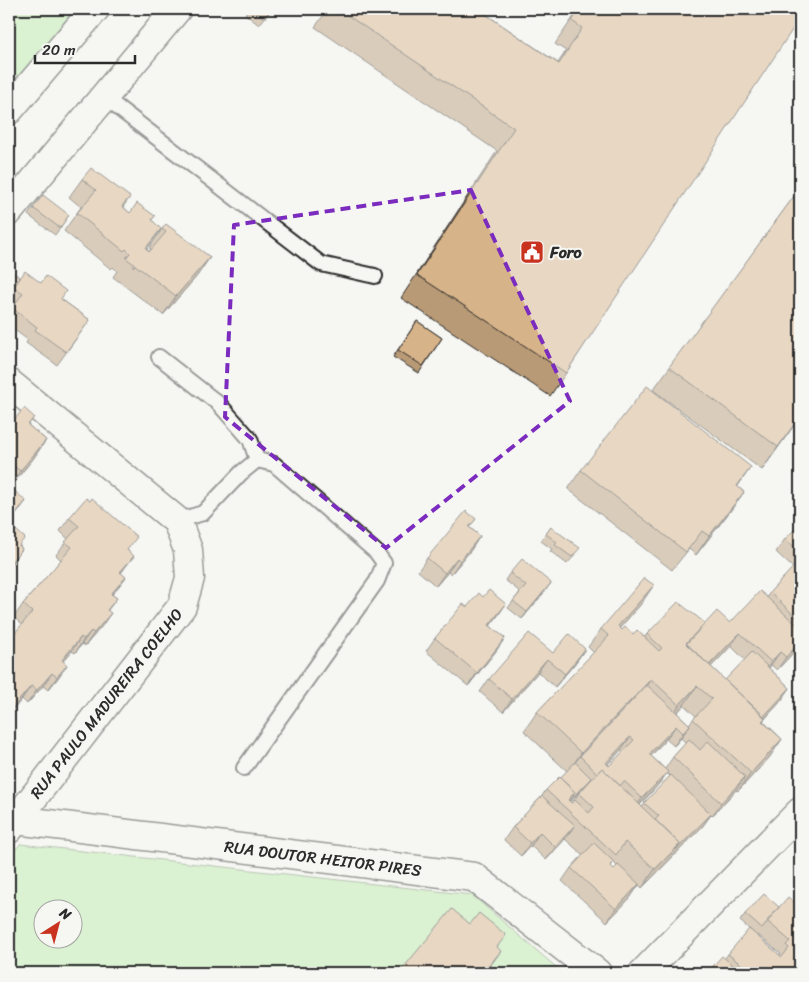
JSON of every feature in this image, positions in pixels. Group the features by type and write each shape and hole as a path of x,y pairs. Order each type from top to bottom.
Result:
{"street":[{"path":"9,110 94,9"},
{"path":"9,210 177,9"},
{"name":"RUA PAULO MADUREIRA COELHO","path":"9,383 177,521 188,550 190,578 182,606 12,824"},
{"path":"643,973 800,812"},
{"name":"RUA DOUTOR HEITOR PIRES","path":"12,824 474,877 597,973"}],"lane":[{"path":"104,97 320,264 376,276"},
{"path":"159,357 219,404 250,438 257,460"},
{"path":"177,521 203,512 241,473 257,460"},
{"path":"244,768 377,581 384,563 376,552 274,464 257,460"}],"highlighted area":[{"path":"471,190 570,401 386,548 225,417 234,225"}],"green space":[{"path":"9,9 111,9 9,129"},
{"path":"20,844 472,895 563,973 9,973 9,858"}],"building":[{"path":"252,9 271,9 264,18"},
{"path":"338,9 478,9 559,64 582,28 572,21 580,9 800,9 800,18 566,373 417,275 514,128"},
{"path":"91,168 130,197 122,206 130,213 137,203 155,216 152,220 161,229 146,248 149,252 166,232 162,229 166,224 210,257 176,296 126,258 130,253 126,249 124,251 77,213 96,190 82,179"},
{"path":"800,188 800,416 778,447 669,367"},
{"path":"43,195 69,215 60,228 33,208"},
{"path":"9,269 20,278 9,293"},
{"path":"25,271 41,283 46,276 66,291 61,299 90,320 66,352 35,330 37,327 12,308 23,293 14,287"},
{"path":"417,321 442,338 423,366 398,350"},
{"path":"647,386 751,467 737,486 744,492 709,536 702,531 686,552 581,470"},
{"path":"24,408 34,417 28,425 46,440 20,471 9,462 9,426"},
{"path":"9,417 13,421 9,426"},
{"path":"9,486 26,501 9,521"},
{"path":"86,498 90,501 92,498 137,537 127,550 134,556 120,572 126,577 111,594 117,598 107,610 111,613 94,633 91,631 84,639 81,637 62,660 67,665 57,677 52,673 37,690 31,686 9,712 9,640 32,612 23,604 72,547 65,542 79,526 69,518"},
{"path":"466,511 476,519 469,527 480,536 460,561 457,558 445,573 427,558"},
{"path":"9,524 25,538 19,545 22,549 11,562 9,560"},
{"path":"800,524 800,552 785,539"},
{"path":"551,527 580,548 572,557 555,545 557,542 546,534"},
{"path":"522,559 551,583 527,612 513,601 526,586 510,573"},
{"path":"800,560 800,621 770,592"},
{"path":"644,578 654,585 618,626 622,630 625,627 633,634 637,630 659,651 662,648 647,634 678,602 705,623 686,643 765,718 762,721 782,739 751,773 693,719 712,699 697,686 679,705 651,679 581,753 537,712 609,636 601,629"},
{"path":"489,590 506,604 489,625 505,638 477,673 435,638 463,604 467,607 479,593 483,597"},
{"path":"760,591 800,628 800,642 786,657 780,652 771,662 740,633 709,665 686,644 717,611 730,623"},
{"path":"529,633 553,653 569,634 585,649 565,674 547,659 512,699 489,679"},
{"path":"752,652 790,688 764,716 725,680"},
{"path":"647,685 690,725 683,733 676,726 649,754 668,772 642,798 624,781 620,786 602,768 597,773 580,756","holes":["630,737 634,740 609,766 606,763"]},
{"path":"689,739 700,750 708,741 745,777 721,803 673,757"},
{"path":"575,762 591,778 569,801 575,792 560,778"},
{"path":"602,768 680,844 655,869 625,842 616,855 546,790 559,777 575,792 568,800 572,803 575,800 589,813 594,807 579,793"},
{"path":"671,775 711,814 676,850 680,844 655,820 659,816 644,803"},
{"path":"542,796 575,825 555,847 540,832 530,843 513,827"},
{"path":"594,843 614,862 610,865 614,869 618,865 639,884 616,909 571,868"},
{"path":"764,894 779,907 762,929 745,914"},
{"path":"788,897 800,907 800,973 752,973 728,954 749,929 782,957 789,948 786,945 790,941 767,921"},
{"path":"452,909 470,924 479,913 506,935 497,947 501,951 483,973 399,973"},
{"path":"722,956 742,973 707,973"}],"place":[{"name":"Foro","path":"532,252"}]}
